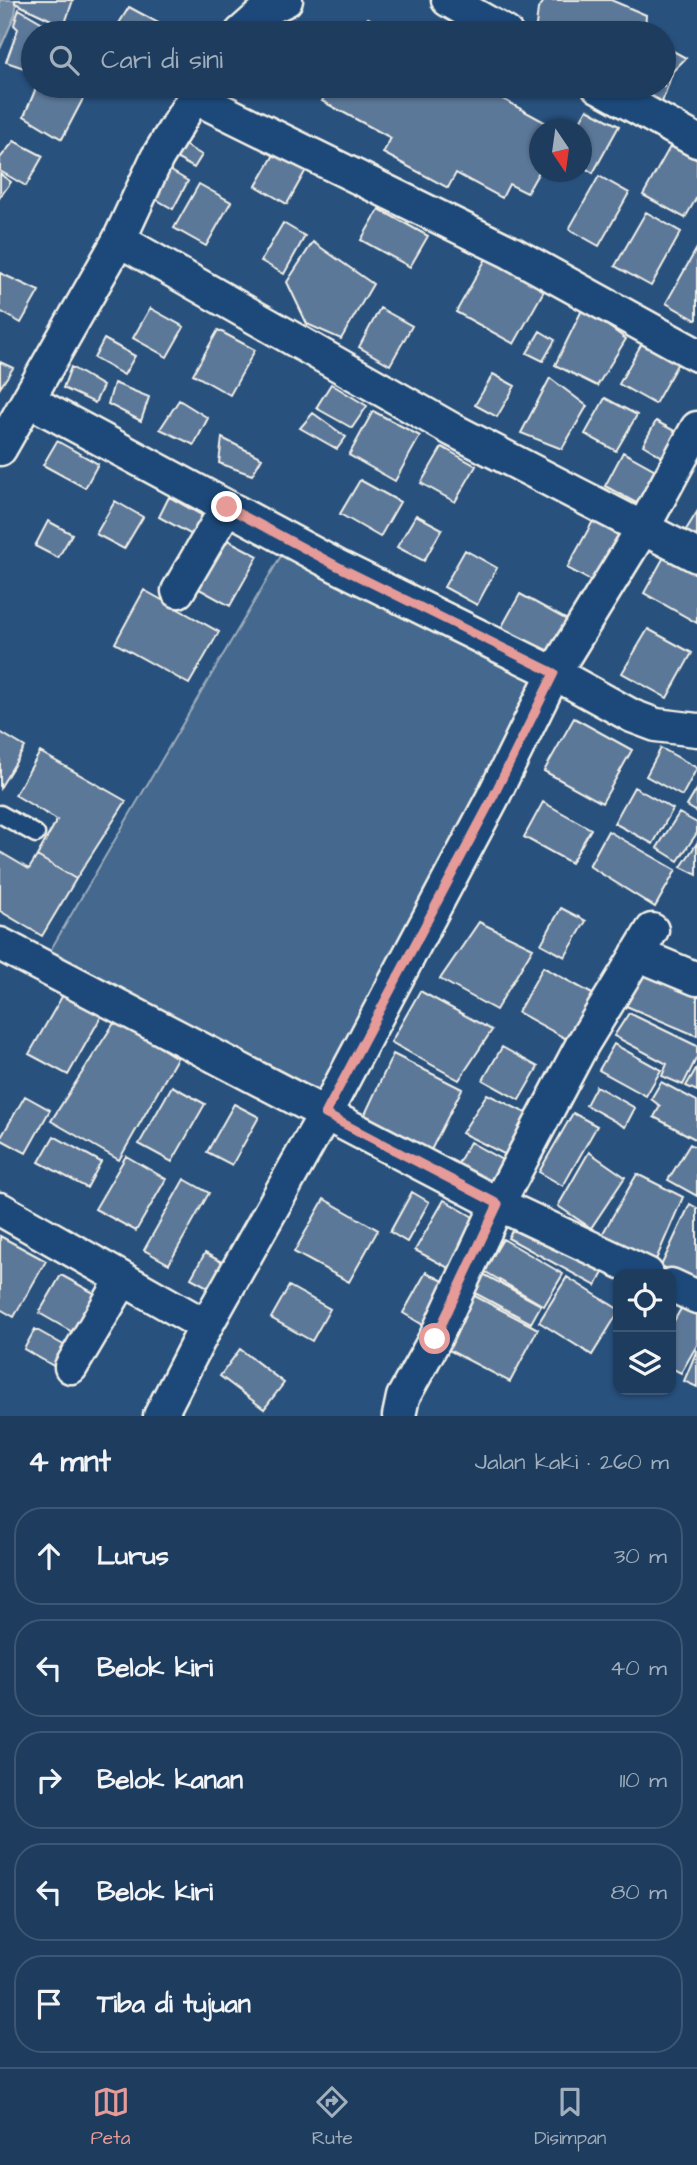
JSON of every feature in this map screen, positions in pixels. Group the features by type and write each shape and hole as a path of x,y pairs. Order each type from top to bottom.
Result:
{"street":[{"path":"254,21 269,8 286,0"},
{"path":"448,0 485,21"},
{"path":"0,449 119,240 158,158 194,98"},
{"path":"212,98 510,252 697,355"},
{"path":"620,98 697,141"},
{"path":"119,240 453,430 697,556"},
{"path":"28,400 337,566 554,673 632,716 656,725 697,730"},
{"path":"160,1416 206,1326 325,1114 493,797 554,673 643,528 697,429"},
{"path":"178,591 227,507"},
{"path":"399,1416 403,1397 435,1339 498,1204 582,1045 645,942 697,979"},
{"path":"0,944 498,1204 635,1269"},
{"path":"0,1209 206,1326"},
{"path":"71,1367 123,1279"},
{"path":"676,1287 697,1297"}],"lane":[{"path":"0,814 36,834"}],"shaded area":[{"path":"0,0 17,0 15,15 0,49"},
{"path":"282,554 541,678 321,1103 47,956"}],"building":[{"path":"15,0 73,0 66,21 53,21 15,3"},
{"path":"545,0 611,0 646,15 646,21 536,21 538,9"},
{"path":"129,7 155,21 120,21"},
{"path":"19,9 39,21 21,21 21,67 6,62 18,29 14,25"},
{"path":"676,53 686,58 676,68"},
{"path":"32,98 83,98 62,139 24,116"},
{"path":"324,98 501,98 539,119 529,119 529,182 533,182 527,193 509,184 502,198 456,173 448,188 383,153 391,138 322,101"},
{"path":"587,109 619,126 593,173 592,119 581,119"},
{"path":"14,141 43,156 26,186 0,171 0,158"},
{"path":"181,143 202,155 194,168 174,157"},
{"path":"671,145 697,160 697,197 685,218 643,195"},
{"path":"275,153 306,170 287,204 256,186"},
{"path":"168,169 188,181 173,209 152,197"},
{"path":"0,174 11,182 0,197"},
{"path":"599,176 629,193 599,246 569,229"},
{"path":"199,184 231,202 206,246 174,228"},
{"path":"379,209 428,236 410,267 361,240"},
{"path":"646,212 681,232 651,286 615,266"},
{"path":"283,223 305,236 284,274 261,261"},
{"path":"313,242 373,284 341,339 307,324 287,282"},
{"path":"697,248 697,319 696,320 666,303"},
{"path":"487,257 545,289 514,344 456,312"},
{"path":"0,273 39,291 21,323 0,311"},
{"path":"150,308 184,327 167,357 133,338"},
{"path":"380,308 412,326 390,365 359,347"},
{"path":"583,308 626,339 597,386 555,365"},
{"path":"218,330 255,350 230,395 193,374"},
{"path":"540,331 555,340 543,361 527,353"},
{"path":"104,339 135,356 124,375 94,358"},
{"path":"642,343 678,363 655,404 619,384"},
{"path":"0,362 13,368 0,388"},
{"path":"71,367 103,386 95,403 63,388"},
{"path":"493,374 515,386 497,417 475,405"},
{"path":"550,378 587,406 562,449 521,433"},
{"path":"114,383 149,397 141,421 108,404"},
{"path":"331,384 367,406 352,428 316,408"},
{"path":"605,398 637,415 616,451 585,434"},
{"path":"179,400 208,418 194,445 160,429"},
{"path":"373,411 420,436 395,481 349,455"},
{"path":"313,413 346,437 337,449 300,428"},
{"path":"656,421 680,434 666,459 643,445"},
{"path":"222,438 262,458 252,475 219,463"},
{"path":"57,441 98,464 85,488 43,465"},
{"path":"442,447 476,466 455,502 421,483"},
{"path":"623,452 657,471 638,504 605,486"},
{"path":"360,480 400,502 380,537 340,514"},
{"path":"169,497 203,516 192,535 159,517"},
{"path":"115,501 143,517 124,549 96,534"},
{"path":"697,512 697,539 684,533"},
{"path":"416,515 442,529 424,561 397,547"},
{"path":"48,521 72,534 58,558 35,546"},
{"path":"593,521 623,538 597,584 567,568"},
{"path":"220,536 258,556 230,606 192,585"},
{"path":"670,546 697,561 697,623 644,593"},
{"path":"465,550 497,568 477,605 444,587"},
{"path":"144,590 219,632 189,684 115,643"},
{"path":"520,594 569,621 548,657 500,630"},
{"path":"648,629 692,653 667,698 622,673"},
{"path":"574,718 632,750 602,803 544,771"},
{"path":"0,732 25,747 0,788"},
{"path":"661,748 697,768 682,796 646,776"},
{"path":"40,752 126,801 76,879 37,856 57,820 15,795"},
{"path":"634,787 673,809 653,844 614,823"},
{"path":"697,789 697,812 687,806"},
{"path":"543,802 591,829 571,863 524,837"},
{"path":"679,813 697,823 697,833 678,861 657,848"},
{"path":"608,831 676,870 655,907 589,866"},
{"path":"697,843 697,875 681,867"},
{"path":"0,852 29,869 37,856 76,879 42,936 0,911"},
{"path":"561,908 586,921 565,957 541,944"},
{"path":"479,922 533,948 496,1010 440,979"},
{"path":"640,966 697,989 697,1036 619,1003"},
{"path":"543,967 596,996 570,1041 518,1012"},
{"path":"420,991 492,1030 459,1080 391,1042"},
{"path":"64,993 102,1015 68,1075 29,1054"},
{"path":"629,1013 697,1046 697,1057 683,1085 662,1076 667,1064 614,1036"},
{"path":"116,1020 177,1058 119,1160 51,1121"},
{"path":"614,1044 661,1070 646,1096 599,1070"},
{"path":"502,1047 538,1067 519,1100 483,1080"},
{"path":"393,1054 462,1089 427,1158 360,1125"},
{"path":"697,1067 697,1091 686,1086"},
{"path":"661,1082 697,1101 697,1140 654,1117 660,1106 651,1099"},
{"path":"172,1086 205,1104 172,1162 139,1144"},
{"path":"596,1086 635,1108 625,1127 586,1105"},
{"path":"487,1094 532,1116 510,1157 462,1133"},
{"path":"25,1096 50,1110 26,1153 0,1139"},
{"path":"234,1104 259,1117 232,1165 207,1152"},
{"path":"573,1113 597,1126 563,1186 539,1172"},
{"path":"54,1136 101,1162 87,1188 39,1162"},
{"path":"470,1142 502,1160 488,1185 456,1167"},
{"path":"690,1144 697,1148 697,1196 668,1180"},
{"path":"589,1152 625,1177 591,1228 558,1206"},
{"path":"126,1156 166,1179 136,1231 95,1209"},
{"path":"637,1174 683,1197 655,1262 600,1238"},
{"path":"184,1179 209,1193 169,1264 144,1250"},
{"path":"412,1192 429,1202 407,1242 390,1232"},
{"path":"324,1199 378,1230 349,1282 294,1252"},
{"path":"444,1200 480,1221 452,1270 415,1250"},
{"path":"690,1204 697,1208 697,1281 676,1272 676,1269 661,1266"},
{"path":"519,1218 607,1265 596,1286 508,1238"},
{"path":"0,1236 46,1261 14,1317 0,1309"},
{"path":"503,1239 563,1274 544,1306 484,1271"},
{"path":"205,1253 229,1266 215,1291 191,1278"},
{"path":"426,1272 449,1284 425,1326 403,1313"},
{"path":"483,1274 541,1305 531,1323 473,1292"},
{"path":"61,1275 103,1298 81,1337 39,1313"},
{"path":"567,1277 613,1306 613,1321 592,1355 539,1322"},
{"path":"289,1286 330,1309 312,1341 271,1318"},
{"path":"471,1294 538,1329 510,1382 443,1347"},
{"path":"686,1300 697,1306 697,1345 681,1373 676,1370 676,1317"},
{"path":"35,1329 69,1348 57,1368 24,1349"},
{"path":"240,1349 284,1383 264,1409 220,1376"},
{"path":"697,1350 697,1387 684,1381"}],"route":[{"path":"227,507 337,566 554,673 493,797 325,1114 498,1204 435,1339"}]}
